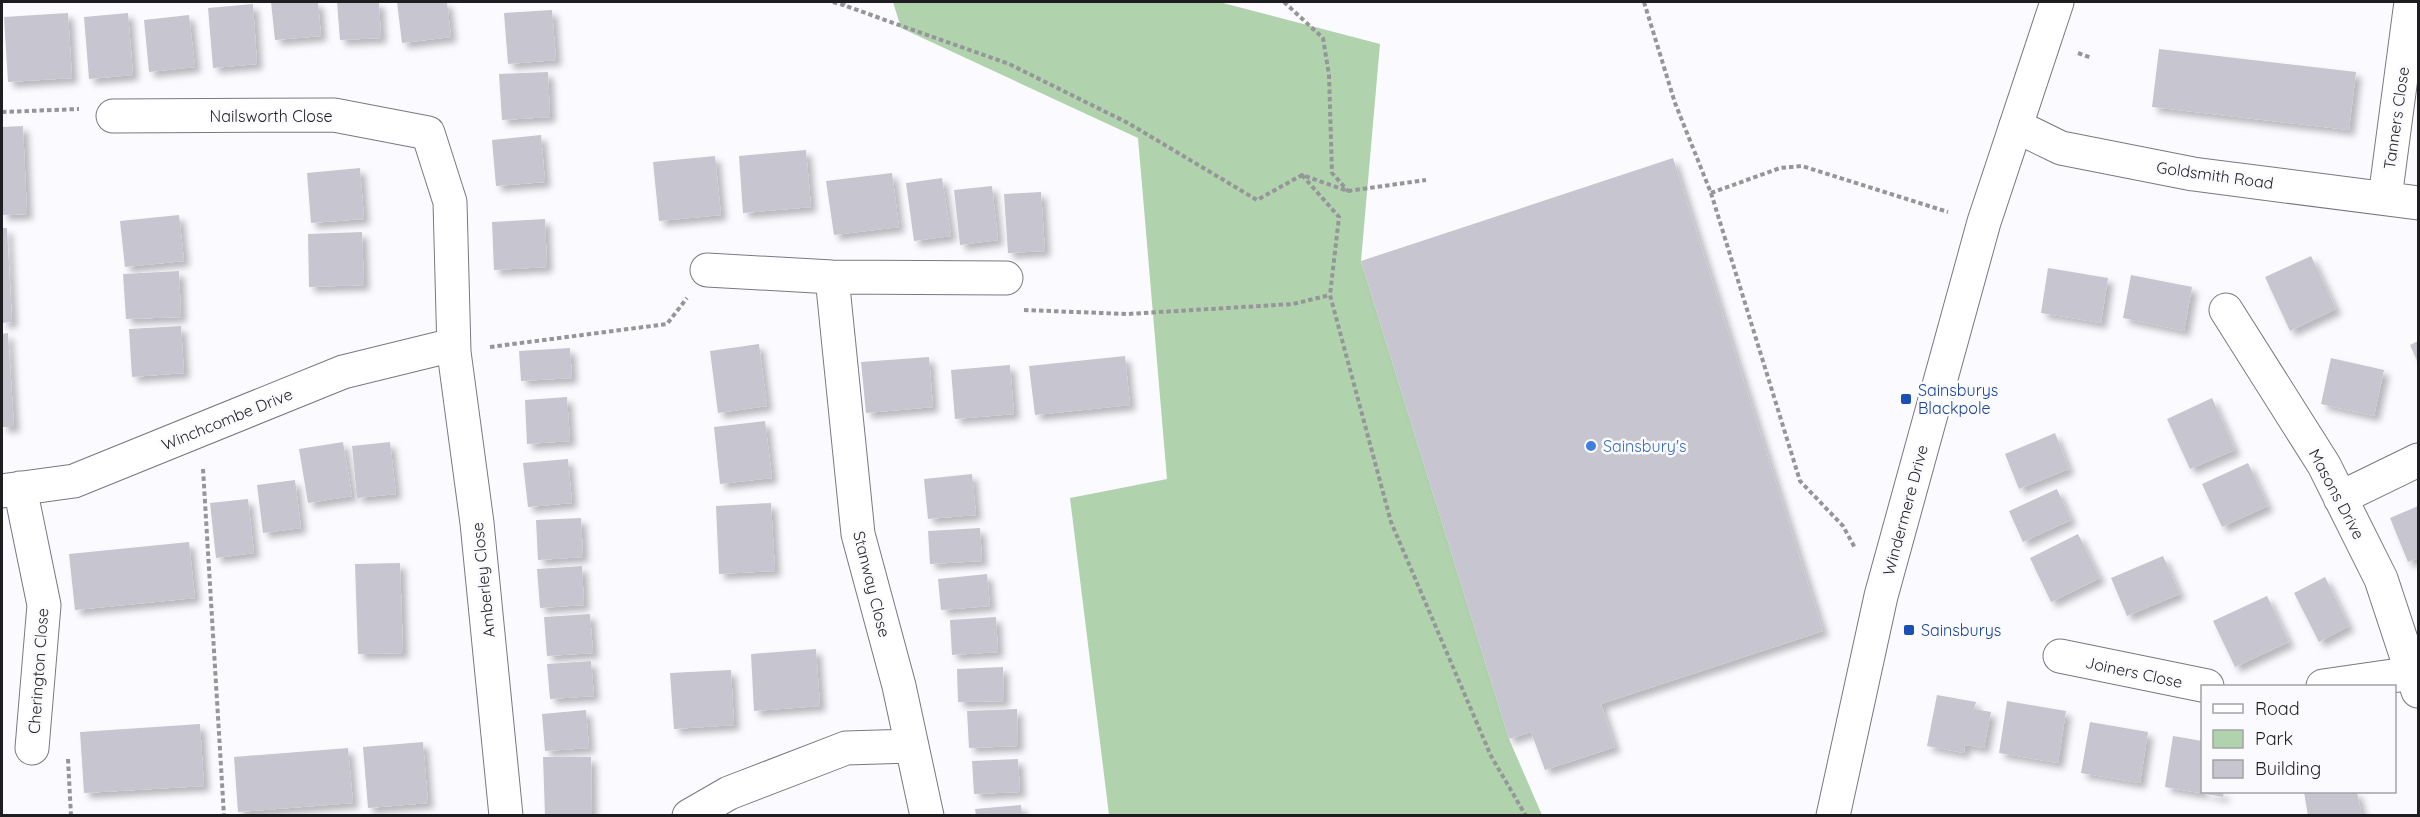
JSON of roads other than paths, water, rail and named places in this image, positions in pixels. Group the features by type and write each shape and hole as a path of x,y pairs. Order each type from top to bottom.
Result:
{"street":[{"name":"Windermere Drive","path":"1833,816 1881,596 1984,222 2056,2"},
{"name":"Tanners Close","path":"2385,198 2411,2"},
{"name":"Nailsworth Close","path":"113,116 334,115 428,134 450,202 453,349"},
{"name":"Goldsmith Road","path":"2016,126 2061,148 2193,174 2418,204"},
{"path":"707,270 832,277 1006,278"},
{"name":"Stanway Close","path":"832,277 858,534 899,686 927,816"},
{"name":"Masons Drive","path":"2226,310 2324,465 2381,579 2416,682"},
{"name":"Winchcombe Drive","path":"11,489 74,481 343,372 453,349"},
{"name":"Amberley Close","path":"453,349 477,523 506,816"},
{"path":"2340,498 2418,460"},
{"name":"Cherington Close","path":"11,489 44,605 32,748"},
{"name":"Joiners Close","path":"2060,656 2201,686"},
{"path":"2360,685 2416,682"},
{"path":"689,816 729,793 846,748 912,746"}],"place":[{"name":"Sainsburys Blackpole","path":"1906,399"},
{"name":"Sainsbury's","path":"1591,446"},
{"name":"Sainsburys","path":"1909,630"}]}
